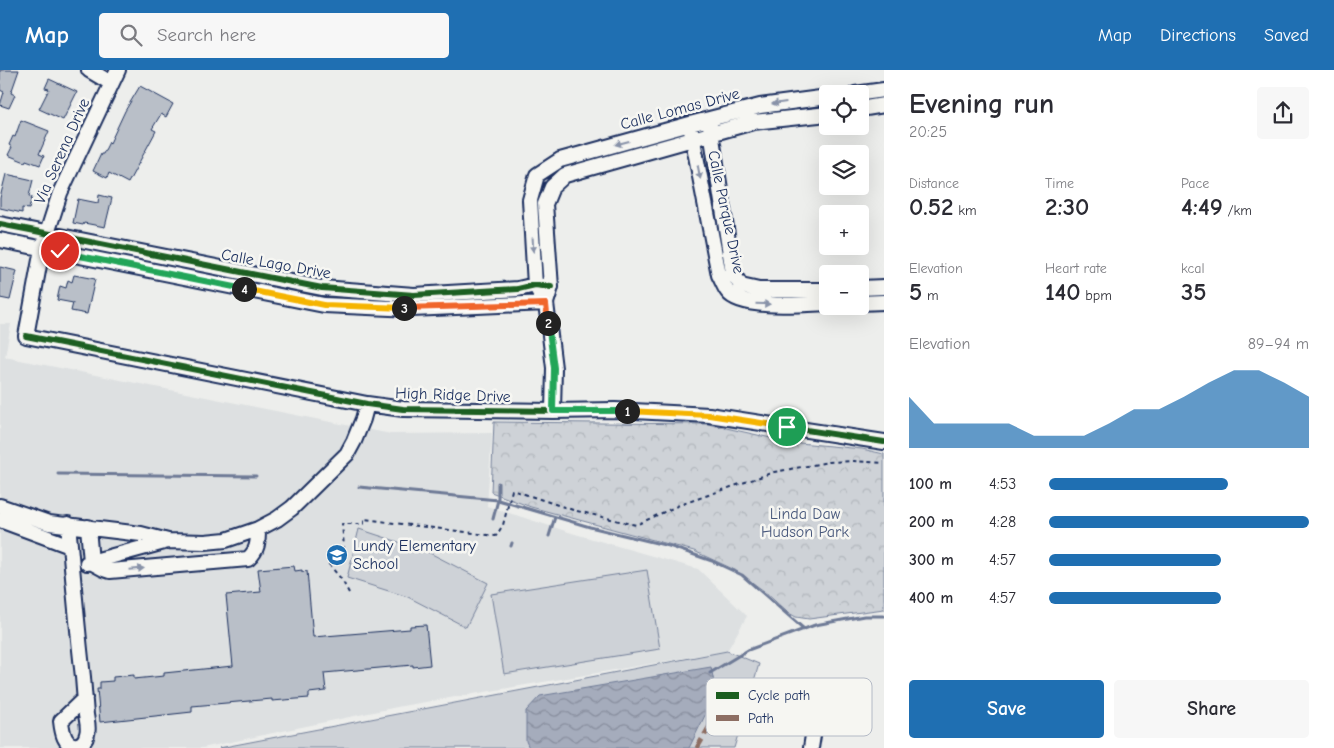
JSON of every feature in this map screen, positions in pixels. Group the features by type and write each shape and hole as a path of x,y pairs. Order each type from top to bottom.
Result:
{"street":[{"path":"89,70 111,83"},
{"name":"Via Serena Drive","path":"26,336 42,249 60,193 118,70"},
{"path":"869,92 884,90"},
{"name":"Calle Lomas Drive","path":"537,175 560,160 690,124 760,106 819,98"},
{"path":"869,108 884,105"},
{"name":"Calle Lomas Drive","path":"552,187 565,175 753,122 819,115"},
{"name":"Calle Parque Drive","path":"709,120 733,273 741,301 759,304 819,303"},
{"name":"Calle Parque Drive","path":"690,124 719,274 728,294 759,290 819,290"},
{"path":"601,149 606,164"},
{"path":"546,304 551,287 546,204 552,187 537,175 530,200 535,285 546,304 554,368 553,411"},
{"name":"Calle Lago Drive","path":"0,224 322,288 414,295 518,290 535,285 551,287"},
{"name":"Calle Lago Drive","path":"0,240 324,305 412,309 546,304"},
{"name":"Calle Lago Drive","path":"203,281 206,265"},
{"path":"869,288 884,287"},
{"path":"375,307 376,292"},
{"path":"869,303 884,302"},
{"name":"High Ridge Drive","path":"26,336 367,404 403,408 553,411 615,410 709,415 884,442"},
{"path":"0,506 49,523 141,534 168,541 205,542 226,540 258,529 292,508 346,454 354,441 367,404"},
{"path":"0,520 70,546"},
{"path":"68,524 85,698 88,732 82,744 76,745 69,743 65,739 62,721 85,698"},
{"path":"88,527 91,562"},
{"path":"91,562 110,571 248,559 254,553 258,543 258,529"},
{"path":"72,568 168,541"}],"path":[{"path":"349,593 342,580 328,563 344,547 342,524 364,524 364,519 496,536 502,525 512,490 573,510 636,525 677,506 774,472 830,462 884,463"}],"shaded area":[{"name":"Lundy Elementary School","path":"0,324 11,324 5,357 391,434 492,433 487,506 575,534 698,569 747,616 727,651 402,706 202,748 0,748"}],"green space":[{"name":"Linda Daw Hudson Park","path":"494,422 708,424 789,442 862,449 884,454 884,609 809,619 796,617 787,612 764,591 735,570 694,551 531,507 491,492"},
{"path":"359,529 426,551 488,583 466,627 408,597 347,578"},
{"path":"647,570 660,649 504,674 491,594"},
{"path":"727,651 759,664 755,678 706,678 706,736 738,736 734,748 219,748"}],"water":[{"path":"711,667 713,678 706,678 706,713 689,748 529,748 526,741 526,711 540,696"}],"building":[{"path":"0,70 19,70 11,93 15,95 9,108 0,105 4,92 0,90"},
{"path":"49,79 77,92 63,120 39,109 49,89 45,88"},
{"path":"140,86 173,104 166,117 161,114 152,129 156,131 128,183 109,173 107,178 93,171"},
{"path":"21,120 49,131 39,154 44,156 40,165 26,160 25,162 8,155 12,147 9,145 13,136 15,137"},
{"path":"6,174 33,180 29,196 32,197 29,209 22,208 22,213 0,208 0,198"},
{"path":"99,195 112,198 105,227 73,223 78,199 98,203"},
{"path":"0,267 17,271 10,300 0,298"},
{"path":"74,275 95,279 87,314 71,311 73,303 57,300 60,286 66,288 68,280 72,282"},
{"path":"294,566 295,571 307,571 313,637 410,629 410,626 426,625 430,665 324,673 326,691 309,693 309,698 272,701 272,699 192,706 192,712 100,722 97,689 100,689 100,682 113,681 113,677 134,675 134,679 164,676 164,673 233,666 226,595 261,592 258,569"}],"waterway":[{"path":"58,474 256,476"},
{"path":"493,519 498,500 498,483"},
{"path":"359,487 498,500 590,527 669,546 712,561 742,575 804,629"},
{"path":"549,536 555,517"},
{"path":"710,673 748,650 815,625 864,616 884,616"}],"marked path":[{"path":"697,748 706,733"}],"cycle path":[{"path":"0,224 322,288 414,295 518,289 535,285 551,287"},
{"path":"26,336 367,404 403,409 615,410 709,415 884,442"}],"place":[{"name":"Lundy Elementary School","path":"337,555"}],"route":[{"path":"60,251 324,305 412,309 546,304 554,368 553,411 615,410 709,415 787,427"}]}
